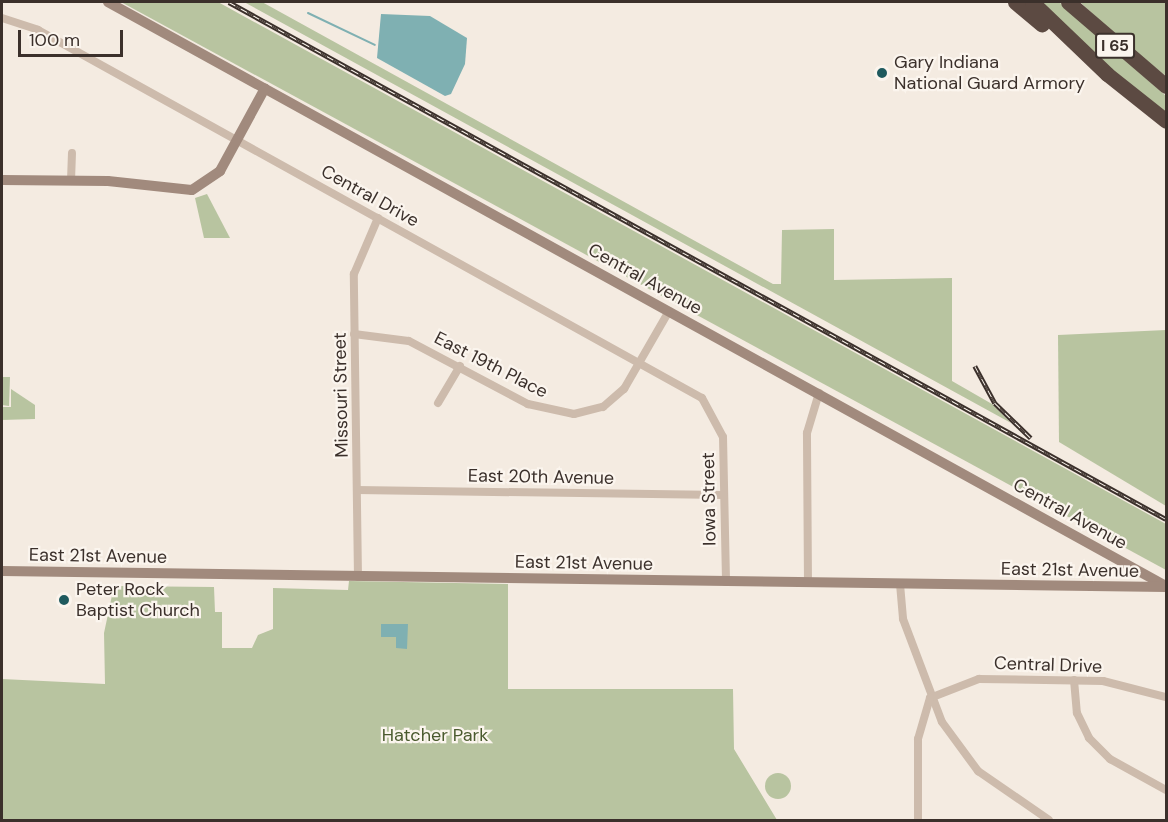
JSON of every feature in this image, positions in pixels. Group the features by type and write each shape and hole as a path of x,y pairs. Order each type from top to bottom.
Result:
{"highway":[{"path":"1015,2 1107,74"},
{"name":"I 65","path":"1032,2 1107,74 1167,121"},
{"name":"I 65","path":"1068,2 1167,87"}],"street":[{"name":"Central Avenue","path":"108,2 1167,586"},
{"name":"Central Drive","path":"2,18 38,30 641,362 696,394 716,416"},
{"path":"2,180 71,181 192,190 214,178 265,88"},
{"path":"71,181 72,153"},
{"name":"Missouri Street","path":"358,577 355,265 378,218"},
{"name":"East 19th Place","path":"354,334 409,341 528,404 574,414 611,401 641,362 669,311"},
{"path":"438,403 460,366"},
{"path":"808,583 807,433 819,393"},
{"name":"Iowa Street","path":"716,416 723,437 726,582"},
{"name":"East 20th Avenue","path":"357,490 724,495"},
{"name":"East 21st Avenue","path":"2,571 1167,586"},
{"path":"900,584 903,619 930,698 978,771 1049,820"},
{"name":"Central Drive","path":"930,698 980,679 1074,680 1126,685 1167,697"},
{"path":"1074,680 1077,713 1094,744 1167,790"},
{"path":"918,820 918,740 930,698"}],"green space":[{"path":"121,2 218,2 1166,524 1166,570"},
{"path":"244,2 262,2 773,284 781,284 782,230 834,229 834,280 952,278 952,381 992,404 1011,423"},
{"path":"1039,2 1059,2 1166,96 1166,114 1101,64"},
{"path":"1080,2 1166,2 1166,76 1124,43"},
{"path":"207,194 230,238 204,238 195,198"},
{"path":"1166,330 1166,506 1059,442 1058,335"},
{"path":"2,377 10,377 9,406 2,405"},
{"path":"11,389 35,405 35,419 2,420 2,407 11,407"},
{"name":"Hatcher Park","path":"349,581 508,584 508,689 733,689 734,749 777,820 2,820 2,679 105,684 104,633 114,586 214,587 215,612 222,612 222,648 252,648 258,635 273,629 273,588 348,590"},
{"path":"778,773 787,777 791,786 787,795 778,799 769,795 765,786 769,777"}],"water":[{"path":"381,14 430,16 467,38 465,64 451,94 445,96 377,58"},
{"path":"381,624 408,624 407,649 396,648 396,637 381,637"}],"waterway":[{"path":"308,13 375,45"}],"railway":[{"path":"229,2 1166,519"},
{"path":"975,366 995,403 1031,438"}],"place":[{"name":"Gary Indiana National Guard Armory","path":"882,73"},
{"name":"Peter Rock Baptist Church","path":"64,600"}]}
